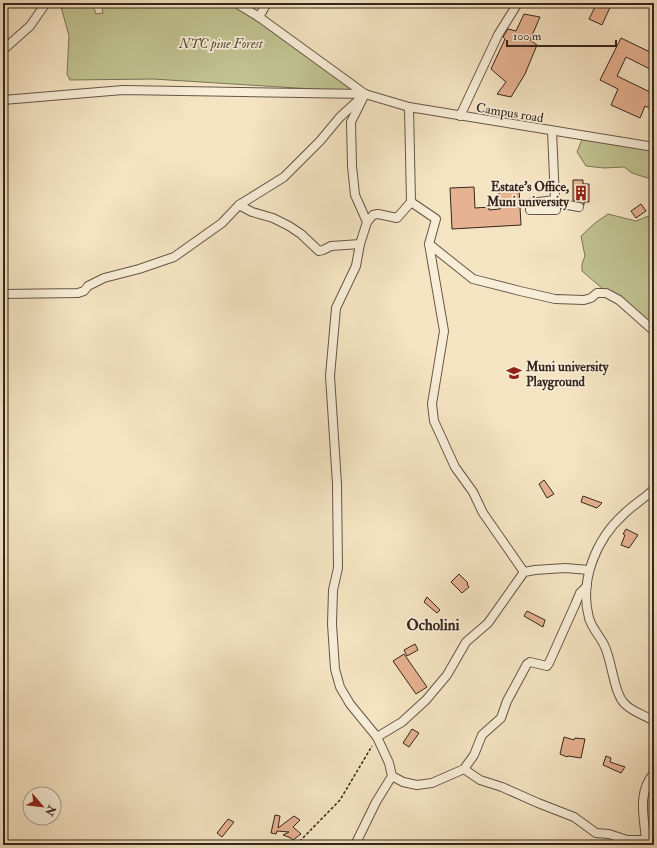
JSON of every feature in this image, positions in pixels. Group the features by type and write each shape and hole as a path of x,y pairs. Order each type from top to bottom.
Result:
{"street":[{"path":"3,50 30,26 46,3"},
{"path":"236,3 259,17 364,94"},
{"path":"259,17 267,3"},
{"path":"460,116 498,35 518,3"},
{"path":"3,100 123,90 364,94"},
{"path":"3,294 78,293 84,291 88,286 104,278 139,269 174,257 222,223 239,205 284,177 320,141 340,117 364,94"},
{"path":"364,94 352,122 352,166 355,195 367,222"},
{"name":"Campus road","path":"364,94 409,107 654,147"},
{"path":"355,845 376,802 392,776 389,763 377,737 350,704 340,687 335,669 332,624 333,590 338,568 337,484 330,376 336,308 356,266 360,244 367,222 374,215 378,214 397,218 411,202 409,107"},
{"path":"552,131 555,200 530,203 530,210 556,210 556,203 579,207"},
{"path":"411,202 436,219 429,244 444,331 432,404 434,421 455,467 472,492 483,513 524,572"},
{"path":"239,205 252,212 273,218 288,226 300,234 319,251 331,246 360,244"},
{"path":"429,244 473,279 555,298 584,300 591,298 596,293 606,293 619,300 654,331"},
{"path":"654,489 623,514 611,528 594,556 589,570 586,602 589,619 605,647 620,697 625,705 654,721"},
{"path":"377,737 402,722 426,700 447,675 466,642 488,623 524,572 558,569 589,570"},
{"path":"392,776 403,782 417,785 432,783 464,769 474,755 482,735 501,718 507,701 527,664 530,662 547,666 580,593 587,586"},
{"path":"464,769 480,780 502,787 574,817 596,833 609,834 627,840 645,843 643,795 645,787 654,773"}],"path":[{"path":"296,845 340,800 377,737"}],"green space":[{"name":"NTC pine Forest","path":"60,3 92,3 96,14 103,13 101,3 234,3 360,92 153,79 70,80 67,74 69,36"},
{"path":"583,137 654,150 654,180 632,173 624,167 604,168 586,166 577,152"},
{"path":"608,214 636,221 654,214 654,329 582,271 582,264 585,256 581,236 595,223"}],"building":[{"path":"597,3 612,3 602,25 589,19"},
{"path":"524,14 540,17 530,40 537,45 525,74 511,97 497,94 506,82 491,69 505,39 503,37 508,29 516,31"},
{"path":"621,38 654,54 654,71 626,57 617,76 654,94 654,110 645,106 640,118 611,105 618,89 600,80"},
{"name":"Estate's Office, Muni university","path":"573,180 583,180 583,184 589,184 589,202 584,202 584,205 573,200"},
{"path":"474,187 475,208 489,207 489,210 500,209 499,190 519,189 521,225 452,229 450,188"},
{"path":"641,204 646,211 636,218 631,211"},
{"path":"544,480 554,494 547,498 539,484"},
{"path":"583,496 602,503 597,508 581,502"},
{"path":"626,529 638,535 629,548 621,545 625,535 623,534"},
{"path":"459,574 468,583 467,584 469,587 462,593 451,582"},
{"path":"427,597 440,610 437,613 424,602"},
{"path":"527,611 545,620 543,627 524,616"},
{"path":"415,644 418,650 407,656 404,650"},
{"path":"404,654 427,687 416,694 393,661"},
{"path":"412,729 419,733 409,747 403,743"},
{"path":"564,737 574,740 575,738 585,739 581,758 567,757 560,754"},
{"path":"606,756 611,758 610,762 625,767 621,773 603,765"},
{"path":"275,815 280,816 278,828 294,816 300,820 293,827 301,834 293,840 283,835 289,832 277,831 276,834 271,833"},
{"path":"228,819 234,822 222,837 217,833"}],"place":[{"name":"Estate's Office, Muni university","path":"581,193"},
{"name":"Muni university Playground","path":"514,373"}],"district":[{"name":"Ocholini","path":"433,625"}]}
